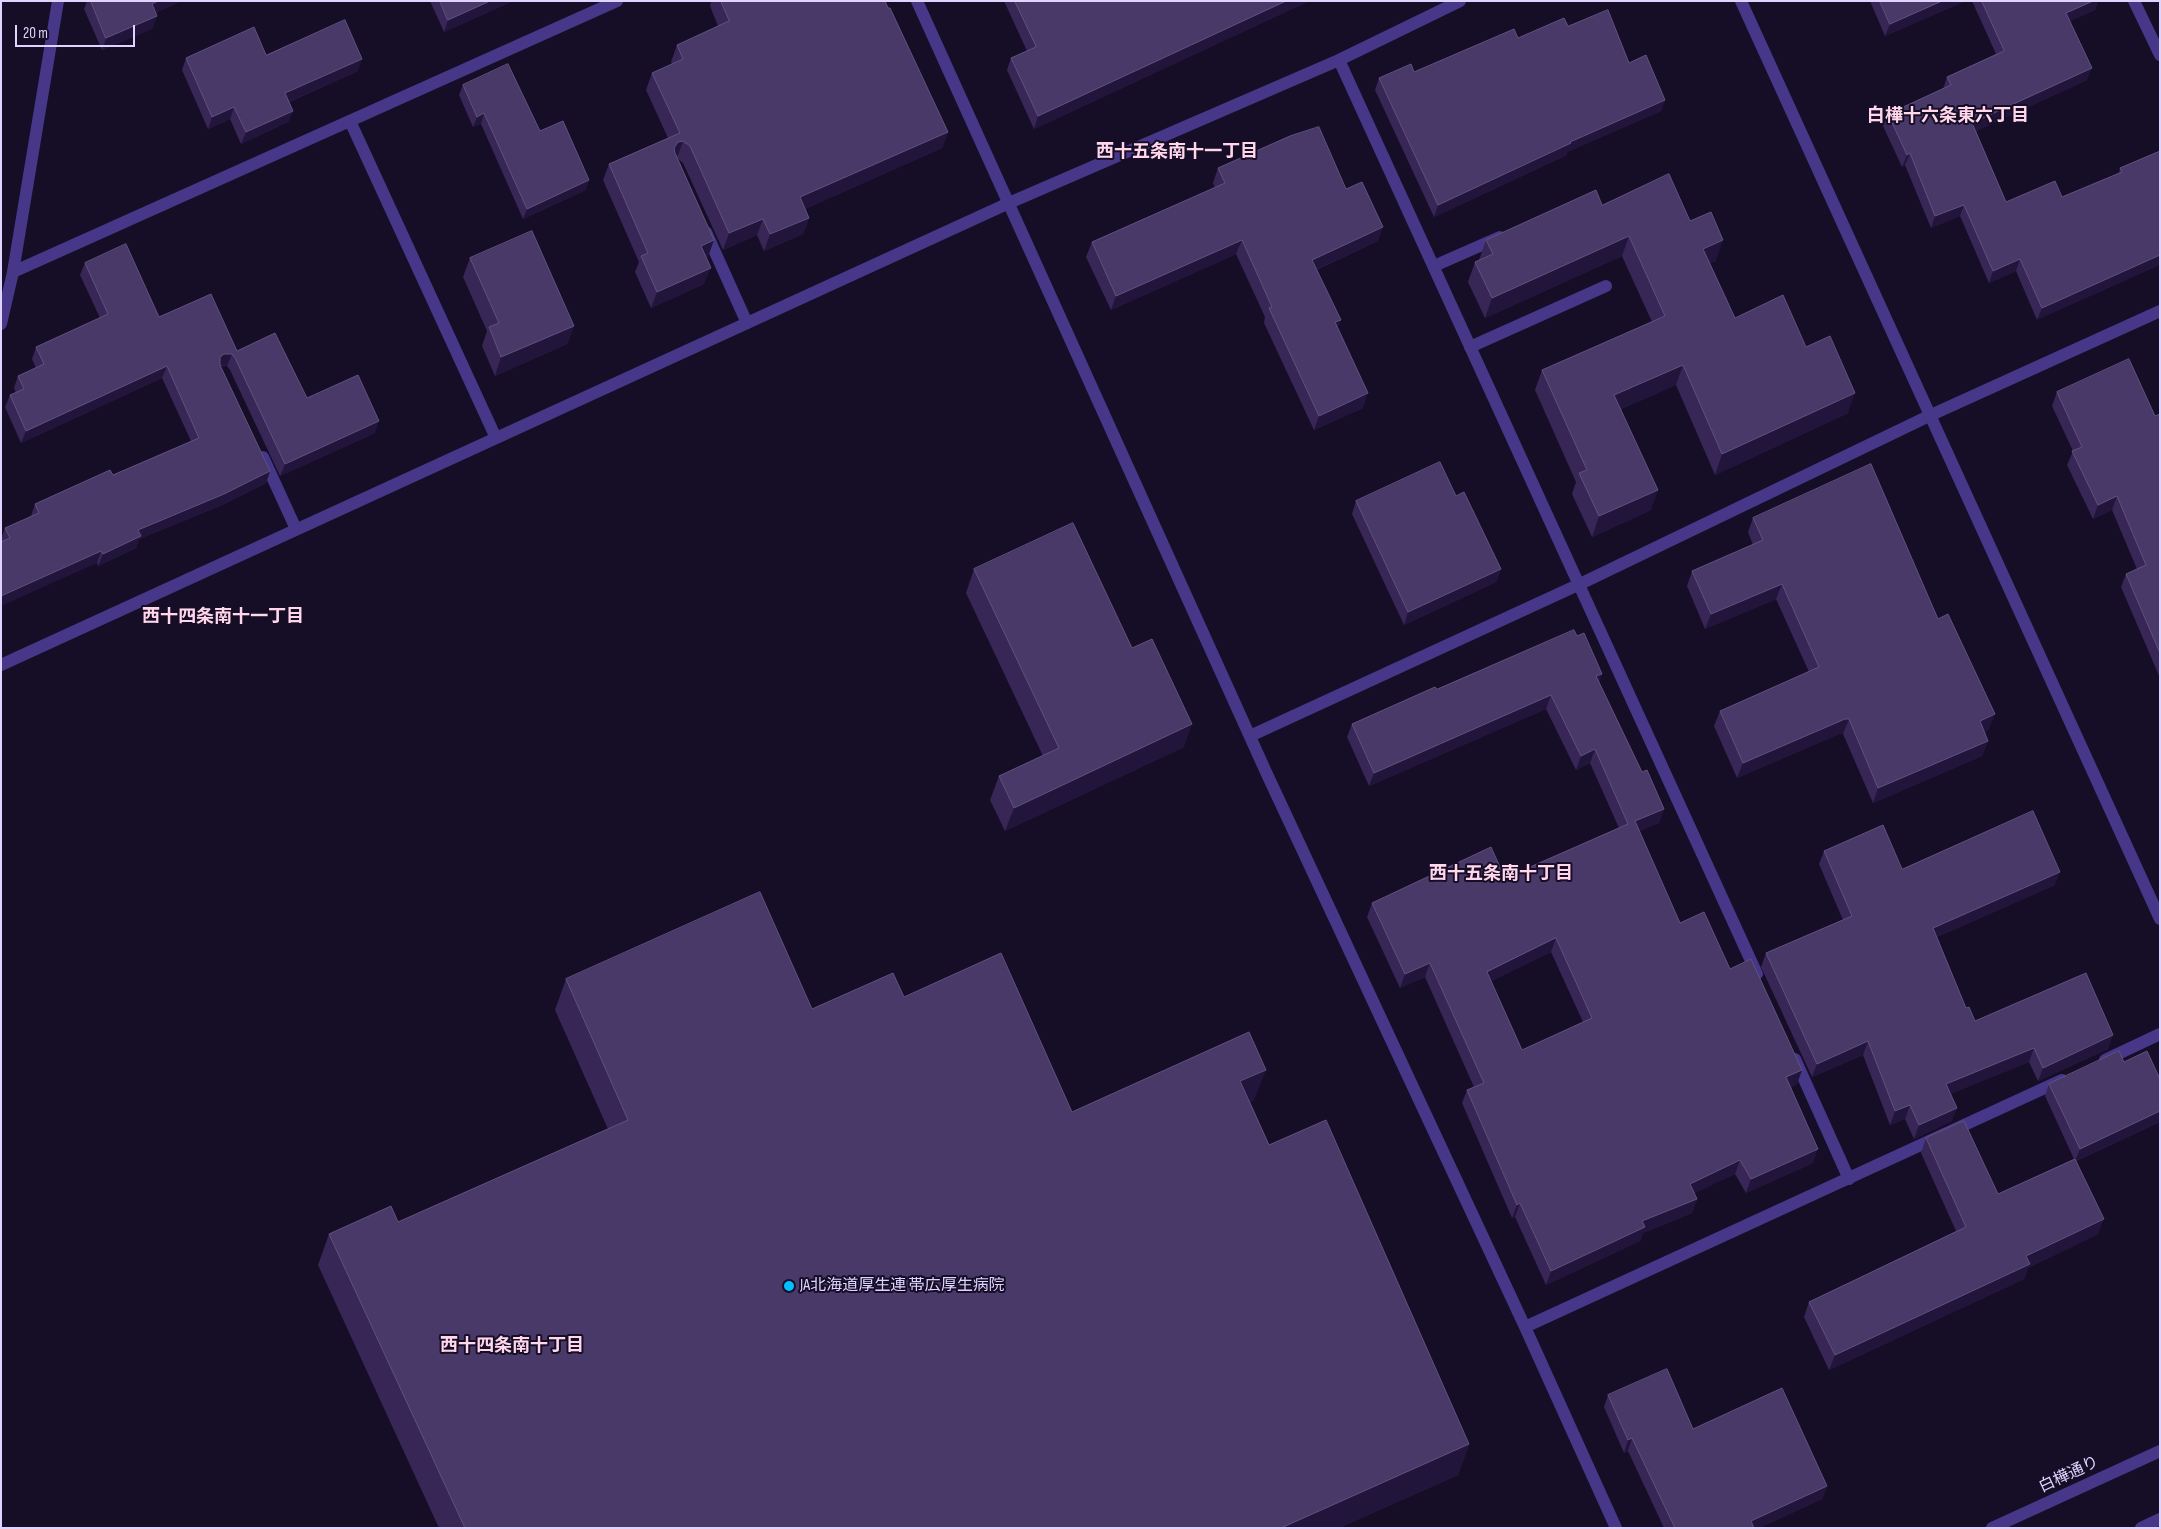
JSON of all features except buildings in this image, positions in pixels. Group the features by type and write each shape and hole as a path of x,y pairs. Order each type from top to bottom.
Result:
{"street":[{"path":"1,324 13,272 58,1"},
{"path":"13,272 617,1"},
{"path":"917,1 1250,736 1525,1327 1616,1528"},
{"path":"1,664 1009,203 1339,60 1460,1"},
{"path":"1741,1 2160,919"},
{"path":"2134,1 2160,55"},
{"path":"1339,60 1764,990"},
{"path":"350,121 496,438"},
{"path":"699,218 747,323"},
{"path":"1434,266 1513,230"},
{"path":"1470,347 1606,286"},
{"path":"1250,736 1580,584 1930,415 2160,311"},
{"path":"256,443 296,529"},
{"path":"2089,1067 2160,1034"},
{"path":"1788,1044 1849,1179"},
{"path":"1525,1327 2071,1076"},
{"name":"白樺通り","path":"1992,1528 2160,1451"},
{"path":"2141,1528 2160,1519"}],"place":[{"name":"JA北海道厚生連 帯広厚生病院","path":"789,1286"}],"district":[{"name":"白樺十六条東六丁目","path":"1948,116"},
{"name":"西十五条南十一丁目","path":"1177,152"},
{"name":"西十四条南十一丁目","path":"223,617"},
{"name":"西十五条南十丁目","path":"1501,874"},
{"name":"西十四条南十丁目","path":"512,1346"}]}
